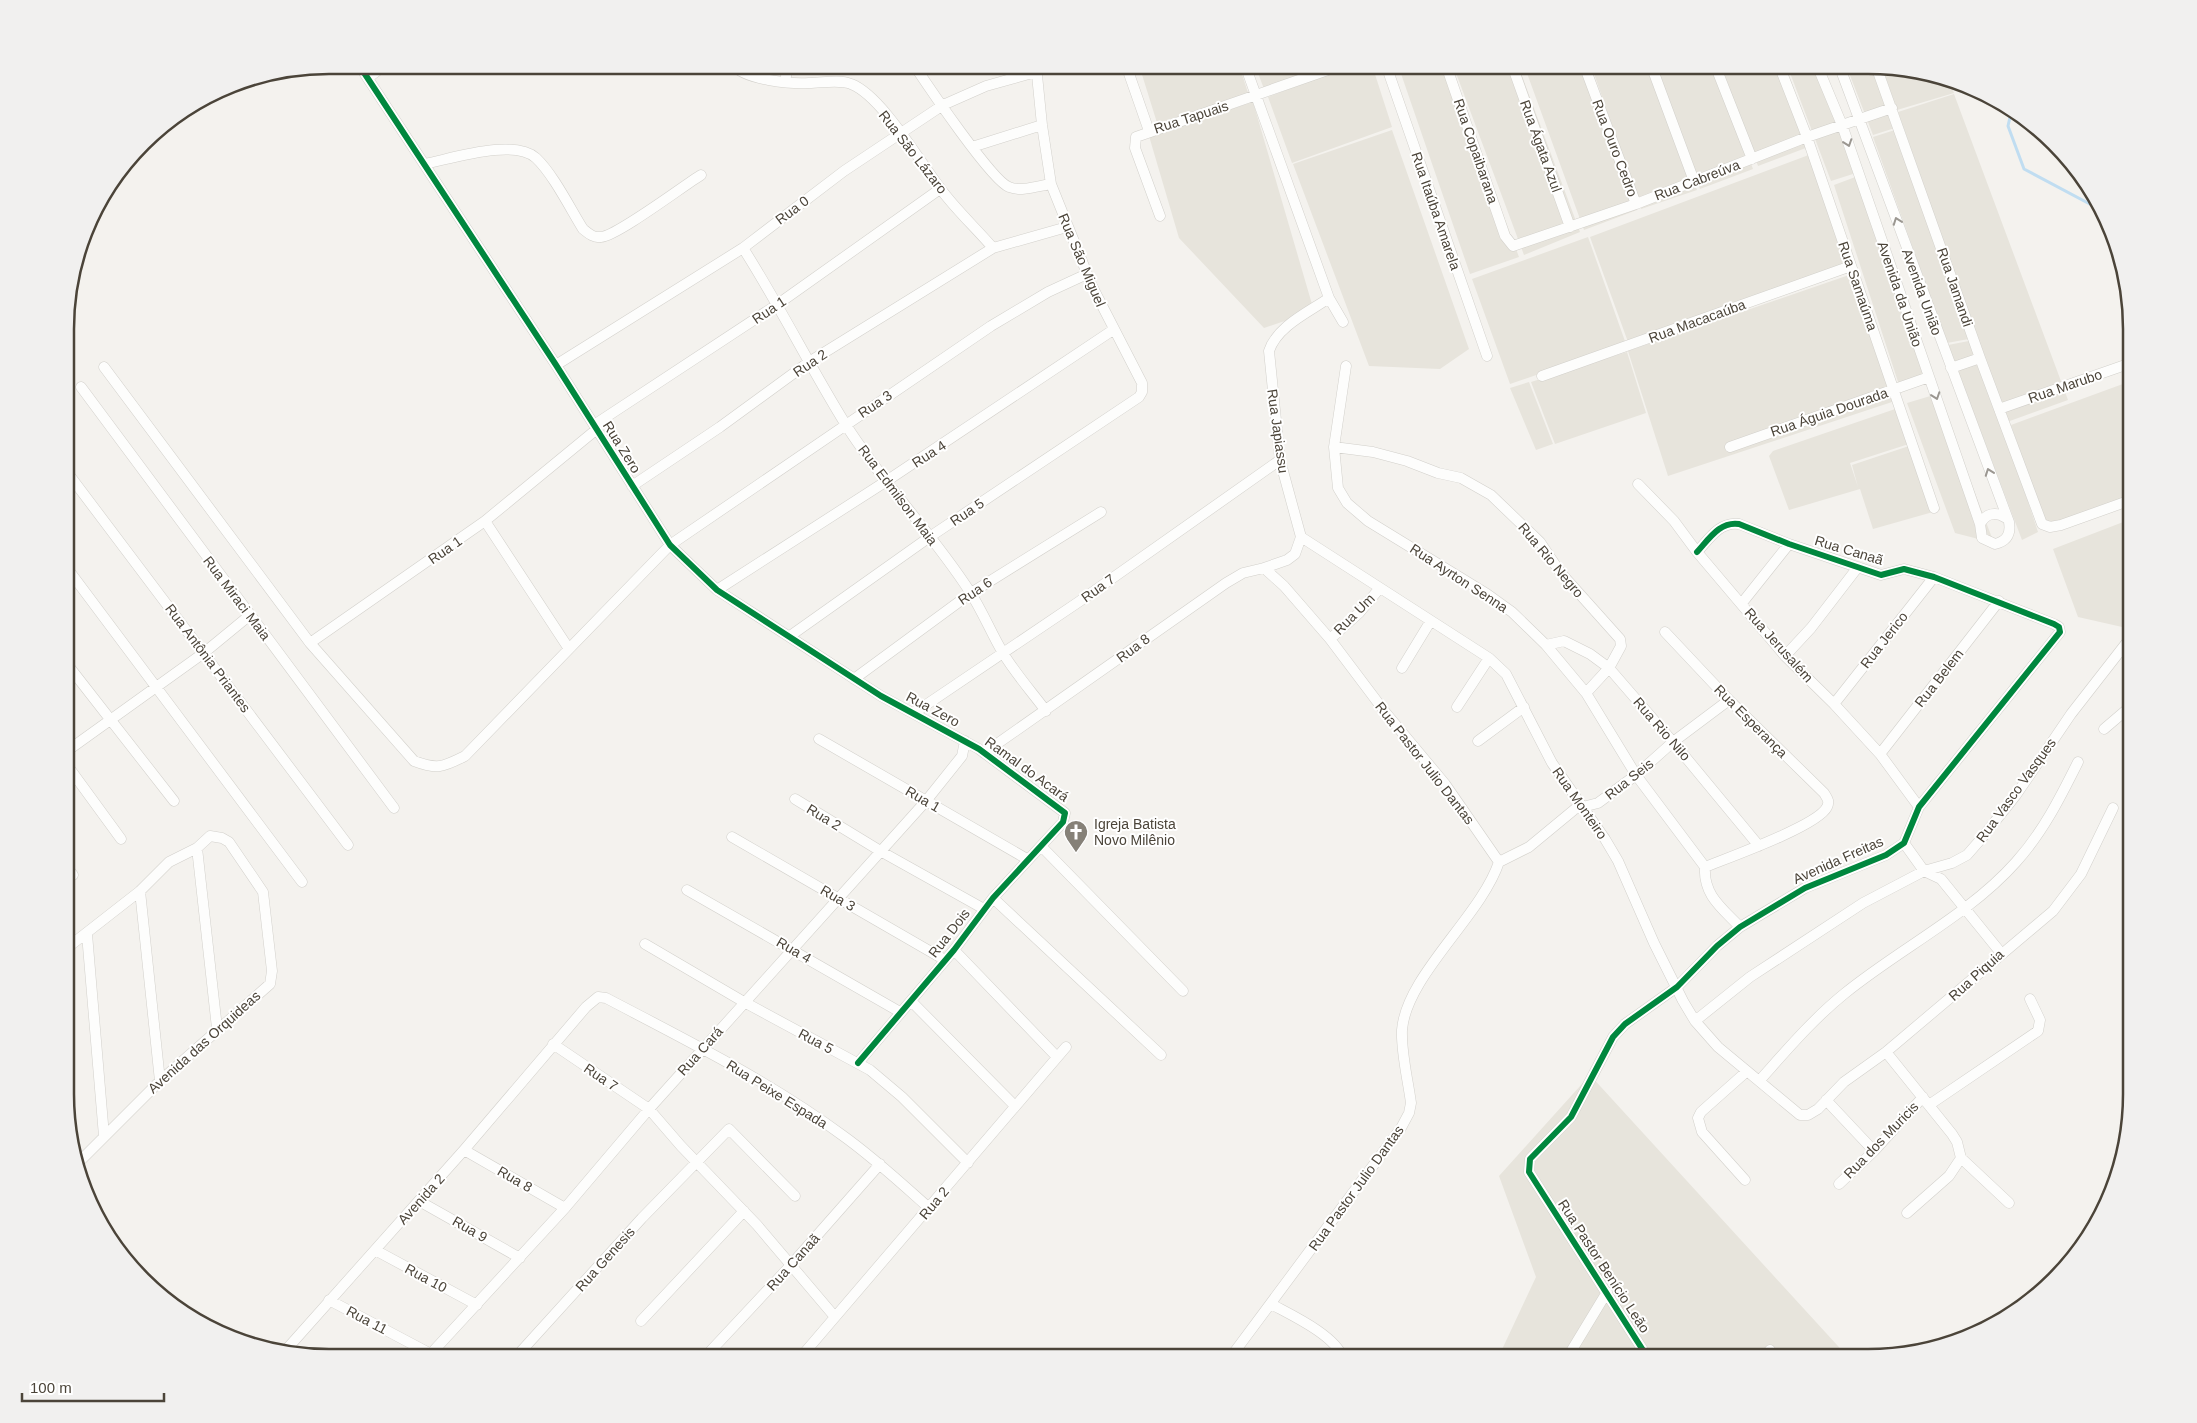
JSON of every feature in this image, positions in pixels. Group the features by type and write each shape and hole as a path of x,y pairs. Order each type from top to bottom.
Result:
{"street":[{"name":"Rua Zero","path":"365,74 556,365 670,545 717,590 854,678 965,741"},
{"path":"368,78 373,74"},
{"name":"Rua São Lázaro","path":"746,74 785,82 852,84 869,96 901,132 940,189 993,248"},
{"path":"785,82 786,74"},
{"path":"920,74 972,147 1004,185 1011,188 1022,188 1051,184"},
{"name":"Rua 0","path":"556,365 743,248 844,171 901,132 943,106 986,86 1021,74"},
{"name":"Rua São Miguel","path":"1037,74 1051,184 1087,274 1143,387 1139,397 1096,425"},
{"path":"1129,74 1149,131"},
{"path":"1249,74 1329,298 1342,322"},
{"name":"Rua Tapuais","path":"1160,216 1135,148 1136,137 1316,74"},
{"name":"Rua Itaúba Amarela","path":"1389,74 1487,356"},
{"name":"Rua Copaibarana","path":"1449,74 1506,236"},
{"name":"Rua Ágata Azul","path":"1515,74 1570,227"},
{"name":"Rua Ouro Cedro","path":"1587,74 1636,204"},
{"path":"1654,74 1694,181"},
{"path":"1719,74 1752,159"},
{"name":"Rua Samaúma","path":"1782,74 1807,137 1934,508"},
{"name":"Avenida da União","path":"1821,74 1842,125 1980,524 1982,538 1995,544 2004,541 2009,532 2009,522 2006,518"},
{"name":"Avenida União","path":"1842,74 2006,518"},
{"name":"Rua Jamandi","path":"1879,74 1980,358 2042,524 2050,527 2066,523 2123,503"},
{"name":"Rua Cabreúva","path":"1506,236 1511,245 1516,246 1636,204 1807,137 1892,108"},
{"path":"972,147 1042,125"},
{"path":"424,164 502,149 522,150 541,163 584,228 593,236 600,237 625,225 701,175"},
{"name":"Rua 1","path":"310,643 485,521 595,427 778,304 940,189"},
{"path":"993,248 1067,227"},
{"name":"Rua Edmilson Maia","path":"743,248 778,304 809,362 846,424 885,482 931,536 971,593 1003,653 1046,711"},
{"name":"Rua 2","path":"632,486 720,427 809,362 993,248"},
{"name":"Rua Macacaúba","path":"1542,376 1851,266"},
{"name":"Rua 3","path":"104,367 310,643 414,761 430,767 443,767 465,756 670,545 991,326 1048,292 1087,274"},
{"name":"Rua Japiassu","path":"1301,537 1280,460 1269,351 1272,343 1287,327 1329,298"},
{"name":"Rua 4","path":"717,590 885,482 1114,330"},
{"path":"1950,368 1980,358"},
{"name":"Rua Ayrton Senna","path":"1346,366 1334,447 1338,488 1347,503 1368,520 1493,598 1512,612 1546,645 1586,693 1636,775 1705,867"},
{"name":"Rua Marubo","path":"1999,409 2123,366"},
{"name":"Rua Águia Dourada","path":"1730,447 1929,377"},
{"name":"Rua Miraci Maia","path":"80,387 394,808"},
{"name":"Rua 5","path":"790,636 931,536 1096,425"},
{"name":"Rua Rio Negro","path":"1334,447 1373,452 1407,461 1438,473 1461,478 1491,494 1540,542 1560,572 1620,639 1621,646 1609,668"},
{"name":"Rua 7","path":"914,713 1080,601 1280,460"},
{"name":"Rua Antônia Priantes","path":"74,481 205,652 348,845"},
{"name":"Rua Jerusalém","path":"1638,484 1674,521 1697,552 1785,656 1834,704 1880,754 1920,807"},
{"name":"Rua 6","path":"854,678 971,593 1101,512"},
{"path":"1980,524 1991,514 2006,518"},
{"path":"485,521 569,649"},
{"name":"Rua Canaã","path":"1697,552 1723,525 1730,523 1881,575 1904,569 1934,577 2059,627"},
{"path":"1264,568 1287,560 1295,554 1301,537"},
{"name":"Rua Monteiro","path":"1301,537 1430,622 1489,658 1506,674 1552,763 1605,839 1625,874 1654,943 1695,1021 1746,1072 1795,1112 1808,1115"},
{"path":"1742,603 1789,544"},
{"name":"Rua Pastor Julio Dantas","path":"1237,1349 1393,1141 1409,1114 1411,1102 1402,1031 1405,1012 1423,978 1487,888 1499,862 1445,784 1385,712 1330,639 1284,586 1264,568"},
{"name":"Rua 8","path":"962,756 982,751 1046,711 1226,582 1243,573 1264,568"},
{"path":"1785,656 1811,628 1858,568"},
{"path":"74,577 157,686 231,790 302,882"},
{"name":"Rua Jerico","path":"1834,704 1934,577"},
{"name":"Rua Um","path":"1330,639 1359,613 1379,589"},
{"name":"Rua Belem","path":"1880,754 1998,601"},
{"path":"74,746 205,652 250,615"},
{"path":"1402,668 1430,622"},
{"name":"Avenida Freitas","path":"1590,1081 1613,1037 1625,1024 1677,987 1717,946 1740,926 1798,891 1886,855 1904,843 1920,807 2058,636 2060,632 2059,627"},
{"name":"Rua Esperança","path":"1665,632 1729,700 1824,793 1828,800 1828,806 1824,812 1790,832 1759,846"},
{"name":"Rua Rio Nilo","path":"1546,645 1564,641 1590,654 1609,668 1759,846"},
{"name":"Rua Vasco Vasques","path":"1695,1021 1750,977 1863,903 1924,871 1952,863 1967,854 1982,839 2016,795 2071,714 2123,648"},
{"path":"1457,708 1489,658"},
{"path":"1586,693 1609,668"},
{"path":"74,673 174,801"},
{"name":"Rua Seis","path":"1499,862 1529,847 1567,813 1582,806 1598,803 1636,775 1673,742 1729,700"},
{"path":"1478,741 1524,707"},
{"path":"2104,729 2123,713"},
{"name":"Rua 1","path":"819,740 1027,859"},
{"name":"Ramal do Acará","path":"965,741 982,751 1064,810 1066,816 1062,822"},
{"name":"Rua Cará","path":"436,1349 565,1208 649,1109 744,1002 882,852 962,756 965,741"},
{"path":"1759,1081 1800,1036 1845,993 1965,908 2015,864 2033,843 2053,814 2078,762"},
{"path":"74,775 121,839"},
{"name":"Rua 2","path":"795,799 882,852 984,909"},
{"name":"Rua Piquia","path":"1808,1115 1844,1082 1886,1052 2053,911 2081,874 2113,808"},
{"name":"Rua Dois","path":"858,1063 954,950 993,898 1062,822"},
{"name":"Avenida das Orquideas","path":"82,1159 160,1081 217,1028 270,984 272,978 263,892 229,842 222,838 210,836 197,848"},
{"name":"Rua 3","path":"732,836 945,960"},
{"path":"1904,843 1924,871 1941,879 2001,953"},
{"path":"1041,846 1183,991"},
{"path":"1740,926 1715,902 1707,890 1704,878 1705,867 1759,846"},
{"path":"74,943 140,891 169,862 197,848 217,1028"},
{"name":"Rua 4","path":"687,890 900,1012"},
{"path":"140,891 160,1081"},
{"path":"993,898 1160,1055"},
{"path":"86,934 104,1136"},
{"name":"Rua 5","path":"645,944 744,1002 858,1063 902,1097 968,1163"},
{"path":"954,950 1057,1057"},
{"name":"Avenida 2","path":"290,1346 464,1150 553,1044 595,999 601,997 610,1001"},
{"name":"Rua dos Muricis","path":"1839,1184 1926,1101 2038,1031 2040,1020 2030,998"},
{"name":"Rua Peixe Espada","path":"610,1001 703,1048 833,1128 880,1164 930,1208"},
{"path":"911,1001 1015,1106"},
{"name":"Rua 7","path":"553,1044 649,1109 744,1211 835,1317"},
{"name":"Rua 2","path":"809,1349 1066,1047"},
{"path":"1886,1052 1957,1142 1961,1158 2009,1203"},
{"path":"1745,1180 1702,1132 1698,1118 1701,1112 1746,1072"},
{"name":"Rua Pastor Benício Leão","path":"1590,1081 1571,1117 1530,1159 1528,1169 1642,1349"},
{"path":"1826,1100 1874,1151"},
{"name":"Rua Genesis","path":"523,1349 642,1218 730,1129 795,1196"},
{"name":"Rua 8","path":"464,1150 565,1208"},
{"path":"1907,1213 1949,1176 1961,1158"},
{"name":"Rua Canaã","path":"713,1349 792,1265 880,1164"},
{"name":"Rua 9","path":"419,1200 520,1258"},
{"path":"641,1321 744,1211"},
{"name":"Rua 10","path":"375,1250 477,1305"},
{"path":"1572,1349 1607,1292"},
{"name":"Rua 11","path":"329,1300 416,1349"},
{"path":"1271,1304 1328,1338 1339,1349"}],"shaded area":[{"path":"1142,74 1242,74 1249,96 1158,126"},
{"path":"1258,74 1302,74 1264,89"},
{"path":"1328,74 1375,74 1392,127 1292,163 1268,97"},
{"path":"1401,74 1450,74 1519,257 1470,274"},
{"path":"1456,74 1521,74 1580,232 1524,255"},
{"path":"1527,74 1587,74 1637,210 1584,230"},
{"path":"1594,74 1654,74 1697,190 1641,209"},
{"path":"1659,74 1718,74 1753,169 1700,189"},
{"path":"1724,74 1784,74 1811,146 1758,166"},
{"path":"1790,74 1821,74 1856,173 1831,181"},
{"path":"1849,74 1879,74 1898,127 1873,135"},
{"path":"1884,74 1934,82 1952,88 1954,93 1897,110"},
{"path":"1954,94 2068,400 2007,422 1898,112"},
{"path":"1253,102 1314,311 1264,328 1179,238 1149,136"},
{"path":"1898,129 1974,338 1947,343 1873,137"},
{"path":"1392,130 1469,349 1440,369 1369,366 1293,164"},
{"path":"1814,153 1850,268 1628,342 1590,237"},
{"path":"1858,176 1929,383 1901,391 1834,185"},
{"path":"1588,237 1626,344 1510,384 1472,279"},
{"path":"1852,274 1898,400 1668,476 1628,351"},
{"path":"1974,340 2038,532 2022,540 1948,345"},
{"path":"1627,352 1646,413 1555,444 1531,382"},
{"path":"1529,382 1553,444 1536,450 1510,388"},
{"path":"2123,384 2123,499 2046,528 2011,425"},
{"path":"1937,394 1994,543 1955,533 1907,403"},
{"path":"1901,407 1915,442 1850,463 1858,487 1852,465 1915,444 1940,510 1873,529 1860,489 1789,510 1769,456 1773,451"},
{"path":"2123,522 2123,627 2078,617 2053,549"},
{"path":"1590,1075 1841,1349 1502,1349 1536,1277 1499,1176"}],"waterway":[{"path":"2010,117 2008,126 2024,169 2091,205"}],"cycle path":[{"path":"365,74 556,365 670,545 717,590 881,696 979,749 1065,813 1063,822 993,898 954,950 858,1063"},
{"path":"1642,1349 1529,1172 1530,1159 1571,1117 1613,1037 1625,1024 1677,987 1717,946 1740,927 1805,888 1886,855 1904,843 1919,807 2060,632 2059,627 2054,624 1934,577 1904,569 1881,575 1789,544 1739,524 1726,525 1721,528 1697,552"}],"place":[{"name":"Igreja Batista Novo Milênio","path":"1076,853"}]}
